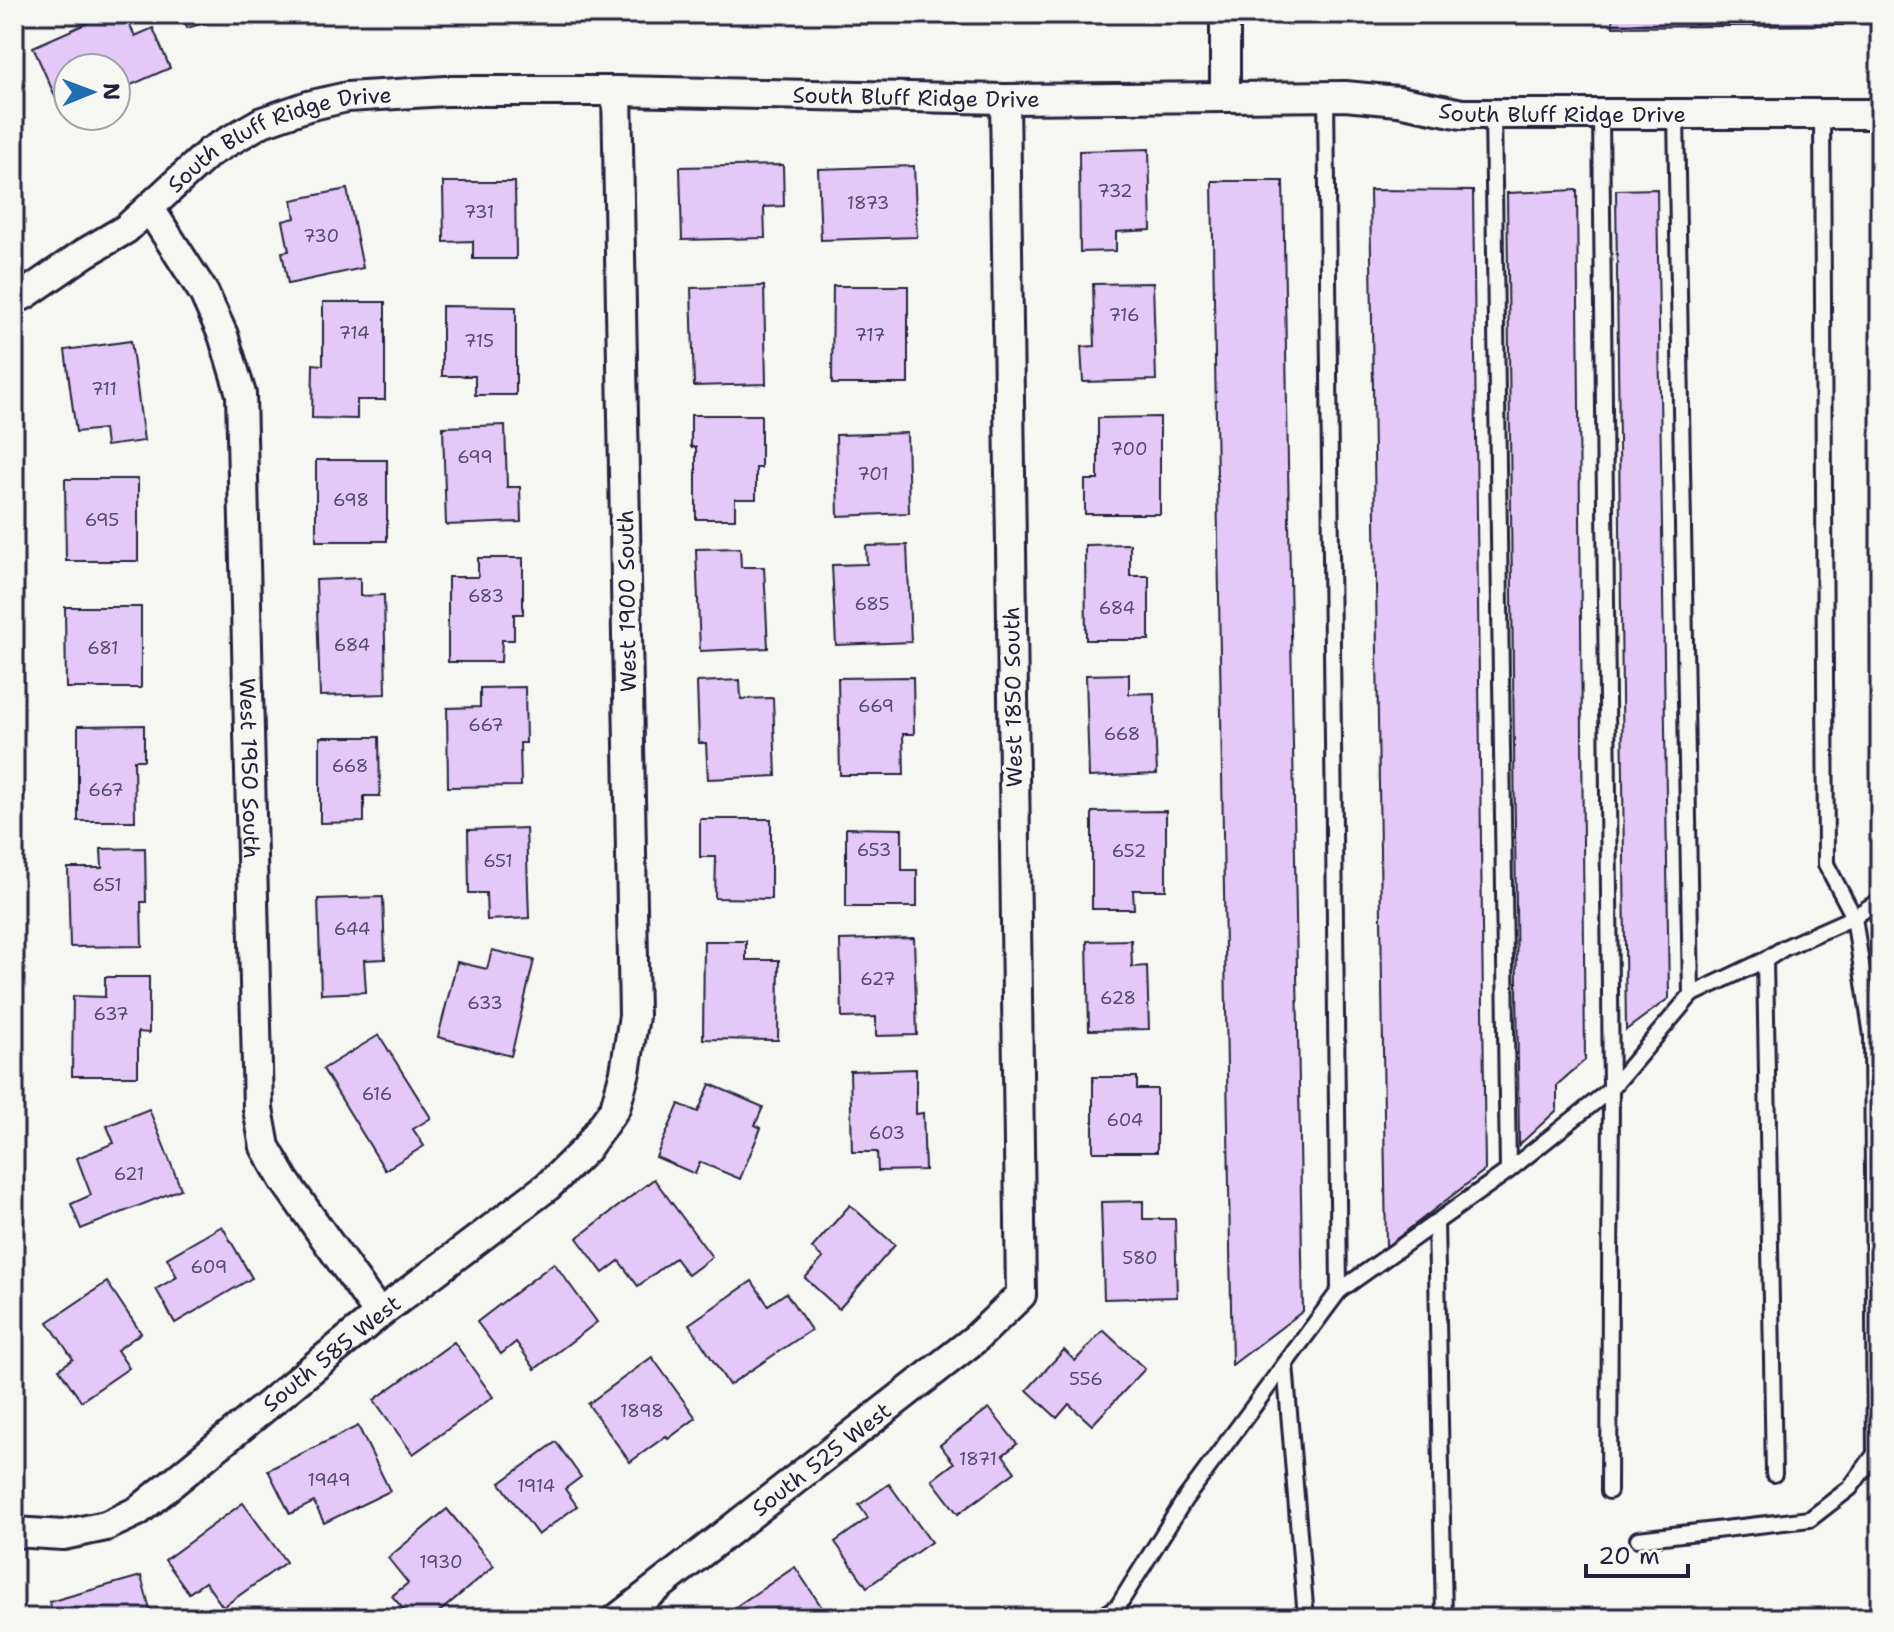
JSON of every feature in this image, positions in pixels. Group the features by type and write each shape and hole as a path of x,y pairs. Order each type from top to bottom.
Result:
{"street":[{"path":"1225,14 1225,96"},
{"name":"South Bluff Ridge Drive","path":"14,298 24,295 126,229 210,152 262,122 347,97 446,91 617,91 1005,99 1326,96 1398,101 1462,114 1880,114"},
{"name":"West 1900 South","path":"615,1108 625,1072 634,1016 617,91"},
{"name":"West 1850 South","path":"1005,99 1021,1295"},
{"name":"West 1950 South","path":"150,209 204,293 223,335 241,394 258,1109 265,1147 284,1180 379,1314"},
{"name":"South 585 West","path":"14,1532 63,1535 106,1526 138,1511 379,1314 548,1186 586,1149 615,1108"},
{"name":"South 525 West","path":"618,1618 975,1339 1021,1295"}],"lane":[{"path":"1326,96 1339,1291"},
{"path":"1493,113 1508,1171"},
{"path":"1601,114 1611,1089 1609,1491"},
{"path":"1676,114 1691,995"},
{"path":"1638,1539 1810,1519 1850,1488 1875,1454 1876,1036 1854,917 1826,864 1822,114"},
{"path":"1100,1618 1118,1606 1185,1499 1339,1291 1508,1171 1611,1089 1691,995 1854,917 1880,900"},
{"path":"1765,960 1774,1474"},
{"path":"1436,1222 1444,1618"},
{"path":"1285,1364 1306,1618"}],"building":[{"path":"108,14 124,14 135,36 153,28 170,68 132,85 132,52 52,52 52,89 33,47"},
{"path":"183,14 235,14 187,28"},
{"path":"249,14 284,14 284,16 252,25"},
{"path":"1612,14 1843,14 1843,25 1613,27"},
{"path":"1149,149 1151,230 1116,232 1116,251 1080,252 1079,151"},
{"path":"783,165 784,206 764,207 765,238 682,240 680,167"},
{"path":"914,166 917,237 821,240 818,169"},
{"path":"1212,181 1283,181 1303,1311 1232,1365"},
{"path":"443,182 515,182 516,259 473,259 473,241 444,242"},
{"path":"347,189 363,268 288,284 282,252 289,251 283,221 295,218 292,200"},
{"path":"1657,189 1669,998 1626,1030 1616,190"},
{"path":"1370,190 1473,191 1485,1170 1386,1247"},
{"path":"1577,190 1585,1060 1557,1085 1557,1110 1519,1145 1507,193"},
{"path":"1153,283 1156,380 1083,382 1081,347 1095,346 1093,284"},
{"path":"764,286 766,384 694,386 691,288"},
{"path":"833,286 908,286 908,384 832,384"},
{"path":"323,302 385,302 385,400 357,400 357,419 312,418 313,364 323,365"},
{"path":"442,306 516,307 516,395 475,395 475,376 442,376"},
{"path":"131,341 144,441 106,446 104,429 76,432 65,350"},
{"path":"691,415 761,415 761,468 756,468 756,499 735,499 735,519 696,519 696,447 691,447"},
{"path":"1160,417 1160,514 1085,514 1085,480 1098,480 1098,418"},
{"path":"505,425 507,487 520,487 521,522 446,525 443,427"},
{"path":"907,433 909,513 838,516 836,435"},
{"path":"316,460 387,460 387,541 316,541"},
{"path":"65,479 138,479 138,561 66,561"},
{"path":"1130,544 1130,576 1149,576 1149,640 1086,640 1085,545"},
{"path":"907,545 911,642 836,645 832,565 867,564 866,546"},
{"path":"740,548 741,567 764,567 768,648 700,651 696,549"},
{"path":"478,558 523,558 523,614 514,614 514,640 502,640 501,662 448,662 448,577 478,577"},
{"path":"360,578 360,596 384,595 386,694 320,696 316,580"},
{"path":"65,607 141,607 141,688 66,688"},
{"path":"1129,674 1129,694 1154,693 1157,774 1089,777 1086,675"},
{"path":"913,677 914,734 903,734 904,775 840,775 838,678"},
{"path":"740,680 741,699 773,698 776,776 708,779 706,743 699,743 697,682"},
{"path":"525,687 526,743 520,743 521,786 448,787 447,708 480,707 480,688"},
{"path":"144,725 144,760 134,760 135,821 78,821 78,726"},
{"path":"320,737 379,737 380,796 364,796 364,822 320,823"},
{"path":"1166,811 1166,890 1133,890 1134,909 1092,909 1092,812"},
{"path":"700,819 771,819 771,899 715,898 716,857 700,857"},
{"path":"526,828 529,918 487,920 486,893 469,893 468,830"},
{"path":"846,828 902,829 902,870 917,870 917,907 846,907"},
{"path":"145,848 146,902 141,902 142,946 70,947 68,868 102,868 101,849"},
{"path":"383,897 385,959 364,960 366,992 321,994 318,899"},
{"path":"914,938 917,1035 876,1036 876,1017 842,1018 840,940"},
{"path":"1131,940 1132,967 1147,966 1149,1029 1089,1030 1087,941"},
{"path":"704,941 746,941 746,960 779,960 778,1040 703,1039"},
{"path":"492,950 534,960 511,1056 438,1037 457,962 487,969"},
{"path":"105,977 149,977 149,1033 138,1032 138,1076 72,1076 73,996 105,997"},
{"path":"379,1035 431,1118 413,1129 424,1146 385,1170 323,1069"},
{"path":"916,1069 916,1114 923,1113 925,1170 878,1171 877,1152 852,1152 850,1071"},
{"path":"1093,1077 1137,1077 1137,1089 1157,1089 1157,1152 1093,1152"},
{"path":"710,1084 763,1107 755,1125 761,1128 740,1179 700,1162 695,1174 656,1157 679,1104 698,1112"},
{"path":"149,1109 181,1189 81,1229 71,1204 91,1195 77,1158 114,1143 107,1126"},
{"path":"654,1179 712,1257 688,1275 675,1258 638,1286 619,1261 603,1273 577,1238"},
{"path":"1143,1201 1143,1219 1175,1219 1177,1297 1104,1299 1101,1202"},
{"path":"850,1205 895,1245 839,1309 805,1278 823,1258 812,1248"},
{"path":"222,1226 252,1278 175,1323 156,1289 177,1277 167,1258"},
{"path":"554,1263 597,1322 535,1369 516,1342 501,1354 477,1322"},
{"path":"752,1281 768,1305 786,1293 811,1330 729,1385 689,1324"},
{"path":"107,1282 141,1333 117,1350 129,1368 81,1401 59,1369 73,1359 48,1322"},
{"path":"1103,1330 1145,1369 1092,1425 1069,1404 1057,1418 1027,1390 1064,1350 1075,1361"},
{"path":"454,1342 493,1397 413,1454 374,1400"},
{"path":"652,1357 696,1418 630,1462 588,1404"},
{"path":"989,1408 1017,1444 1003,1455 1015,1472 958,1514 932,1480 954,1463 940,1445"},
{"path":"358,1426 390,1491 324,1523 314,1502 290,1514 268,1470"},
{"path":"556,1442 581,1477 565,1489 577,1506 538,1535 500,1483"},
{"path":"889,1484 931,1542 867,1587 835,1542 868,1518 859,1505"},
{"path":"243,1503 286,1562 223,1607 205,1582 189,1593 165,1560"},
{"path":"447,1509 494,1566 432,1618 411,1618 392,1596 408,1583 388,1558"},
{"path":"795,1567 829,1618 719,1618"},
{"path":"141,1576 152,1617 54,1618 49,1602"}]}
